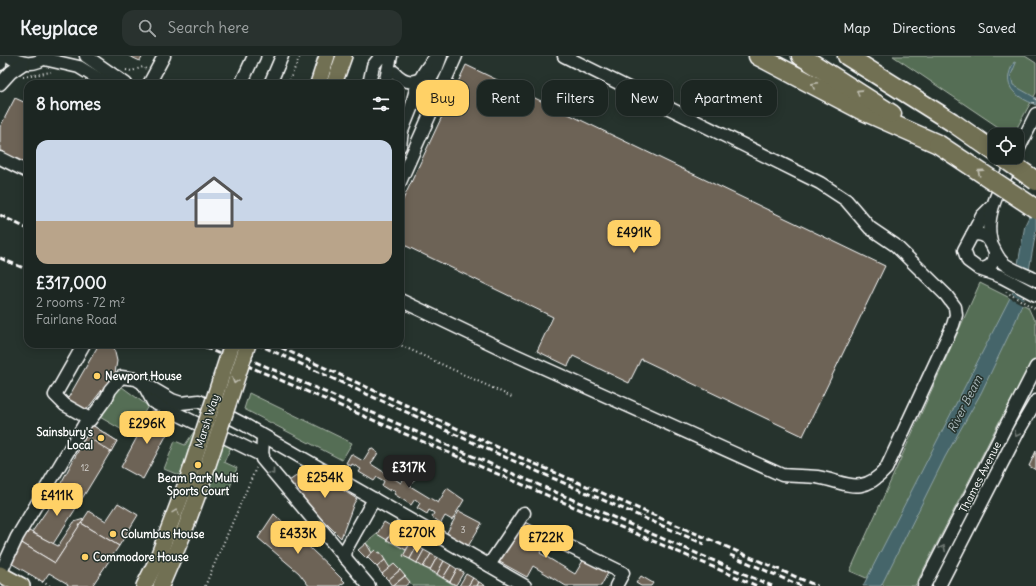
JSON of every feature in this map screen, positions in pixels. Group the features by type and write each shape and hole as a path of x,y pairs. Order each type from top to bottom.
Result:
{"highway":[{"path":"758,56 861,110 938,144"},
{"path":"801,56 1036,209"},
{"path":"847,56 952,122 988,147"},
{"path":"870,56 886,67 952,122"},
{"path":"1012,164 1036,181"}],"main road":[{"path":"319,80 327,56"},
{"path":"335,80 344,56"},
{"name":"Marsh Way","path":"162,586 182,537 194,483 231,348"},
{"name":"Marsh Way","path":"144,586 194,483 246,348"},
{"path":"0,574 22,586"}],"street":[{"path":"0,64 1,56"},
{"path":"9,56 14,60 24,63 34,62 46,57 80,67 101,80"},
{"path":"151,80 164,56"},
{"path":"243,80 254,56"},
{"path":"272,80 282,56"},
{"path":"370,80 373,66 380,56"},
{"path":"378,80 380,69 386,56"},
{"path":"385,80 391,56"},
{"path":"393,80 395,56"},
{"path":"404,125 412,106 414,90 436,56"},
{"path":"412,106 420,98 437,67 440,56"},
{"path":"404,173 456,56"},
{"path":"404,302 513,354 782,475 816,477 845,486 856,486 868,483 878,478 886,469 956,315 955,307 946,295 895,245 870,228 846,200 820,183 564,56"},
{"path":"89,57 121,80"},
{"path":"0,84 10,72 24,63"},
{"path":"394,72 408,82 416,82 422,78"},
{"path":"1024,138 1036,114"},
{"path":"0,158 24,170"},
{"path":"979,269 987,268 995,260 989,231 992,206 1012,164"},
{"path":"992,206 982,216 965,248 968,261 979,269 1036,295"},
{"path":"972,235 976,234 984,236 1003,262 1036,280"},
{"path":"82,348 55,395 65,405 90,420 120,377 136,379 172,400 181,403 199,401 374,499 524,586"},
{"name":"Thames Avenue","path":"925,585 1036,367"},
{"name":"Thames Avenue","path":"939,586 1027,416 1036,384"},
{"path":"144,385 153,402 262,455"},
{"path":"1015,408 1033,398"},
{"path":"0,574 17,537 88,418"},
{"path":"260,435 262,459 369,586"},
{"path":"345,558 346,549 374,499"},
{"path":"489,565 524,513"},
{"path":"554,540 624,573 616,586"}],"path":[{"path":"290,80 300,56"},
{"path":"121,68 132,71 143,67 155,73"},
{"path":"10,72 16,80 55,72"},
{"path":"1007,294 1036,309"},
{"path":"404,347 514,398"},
{"path":"205,586 262,455"}],"green space":[{"path":"893,56 1025,56 1036,63 1036,93 1017,128 1000,128"},
{"path":"980,283 1028,307 1033,318 1036,320 1036,359 999,422 915,586 885,586 850,571"},
{"path":"118,384 148,406 131,435 98,416"},
{"path":"249,393 352,443 342,460 244,409"},
{"name":"Beam Park Multi Sports Court","path":"195,430 232,445 224,462 237,468 227,495 164,469 175,441 185,445"},
{"path":"377,534 406,550 404,556 456,586 413,586 394,564 390,568 375,550 372,553 370,550 371,548 366,543"}],"water":[{"path":"1014,62 1016,63 1011,75 1013,85 1036,98 1036,105 1022,98 1012,90 1009,84 1009,78"},
{"name":"River Beam","path":"1036,202 1036,231 1024,299 1016,320 981,393 945,457 881,586 863,586 1013,292 1025,225"}],"pier":[{"path":"1015,261 1031,270 1026,299 1011,291"},
{"path":"1010,293 1026,301 1024,305 1008,297"}],"building":[{"path":"129,56 143,56 140,61"},
{"path":"466,65 497,80 477,80 477,116 534,116 534,98 542,101 542,116 572,116 885,266 803,436 641,359 629,383 573,356 568,366 537,351 553,317 404,245 404,197 442,116 469,116 469,80 459,80"},
{"path":"15,98 24,102 24,166 0,153 0,127"},
{"name":"Newport House","path":"97,348 114,348 117,361 115,373 85,412 67,400"},
{"path":"151,411 173,423 143,479 121,467"},
{"path":"1016,414 1021,417 1017,428 1010,424"},
{"path":"92,425 117,441 80,502 60,485"},
{"name":"Sainsbury's Local","path":"92,425 117,441 111,452 86,436"},
{"path":"371,448 378,453 371,464 401,483 409,469 418,474 410,486 438,503 447,488 464,500 452,520 445,516 441,523 432,517 434,513 429,510 427,514 417,508 420,503 415,499 411,505 394,494 396,491 391,489 390,491 382,486 384,481 377,477 374,481 359,472 361,469 352,464 351,466 346,463 351,454 363,461"},
{"path":"1036,451 1036,470 1029,466"},
{"path":"308,468 357,499 354,503 341,538 321,518 319,519 289,481"},
{"path":"62,488 80,502 53,544 32,532"},
{"name":"Columbus House","path":"118,503 138,515 119,546 81,523 89,511 106,521"},
{"path":"459,511 482,523 467,548 445,536"},
{"path":"274,514 345,582 339,586 309,586 299,573 258,538"},
{"path":"84,519 55,563 20,542 29,531 58,546 74,522"},
{"path":"522,520 550,535 540,553 575,574 584,559 609,571 601,586 566,586 533,566 527,577 498,561"},
{"path":"384,522 394,528 387,540 377,534"},
{"name":"Commodore House","path":"81,523 119,546 92,586 67,586 68,584 49,573 43,582 9,562 20,542 55,563"},
{"path":"392,532 401,537 397,545 387,540"},
{"path":"401,537 411,542 406,550 397,545"},
{"path":"411,542 417,546 410,559 403,556"},
{"path":"366,543 372,553 366,558 358,550"},
{"path":"417,546 424,550 417,563 410,559"},
{"path":"375,550 378,553 380,552 385,560 377,567 367,557"},
{"path":"424,550 431,554 423,567 417,563"},
{"path":"431,554 437,557 430,570 423,567"},
{"path":"437,557 444,561 437,574 430,570"},
{"path":"385,560 390,568 382,574 377,567"},
{"path":"444,561 451,565 443,578 437,574"},
{"path":"394,564 400,570 388,580 382,574"},
{"path":"451,565 457,569 450,582 443,578"},
{"path":"457,569 464,572 456,585 450,582"},
{"path":"400,570 405,576 392,586 388,580"},
{"path":"466,574 473,578 468,586 459,586"},
{"path":"405,576 410,582 405,586 393,586"},
{"path":"641,576 653,583 651,586 641,586 636,583"},
{"path":"473,578 479,582 477,586 468,586"},
{"path":"479,582 486,586 477,586"}],"railway":[{"path":"0,215 24,227"},
{"path":"0,258 24,268"},
{"path":"206,348 757,586"},
{"path":"223,348 772,586"},
{"path":"266,348 518,463 704,544"},
{"path":"282,348 517,456 817,586"},
{"path":"730,555 801,586"}],"place":[{"name":"Newport House","path":"97,376"},
{"name":"Sainsbury's Local","path":"101,438"},
{"name":"Beam Park Multi Sports Court","path":"198,465"},
{"name":"Columbus House","path":"113,534"},
{"name":"Commodore House","path":"85,557"}]}
